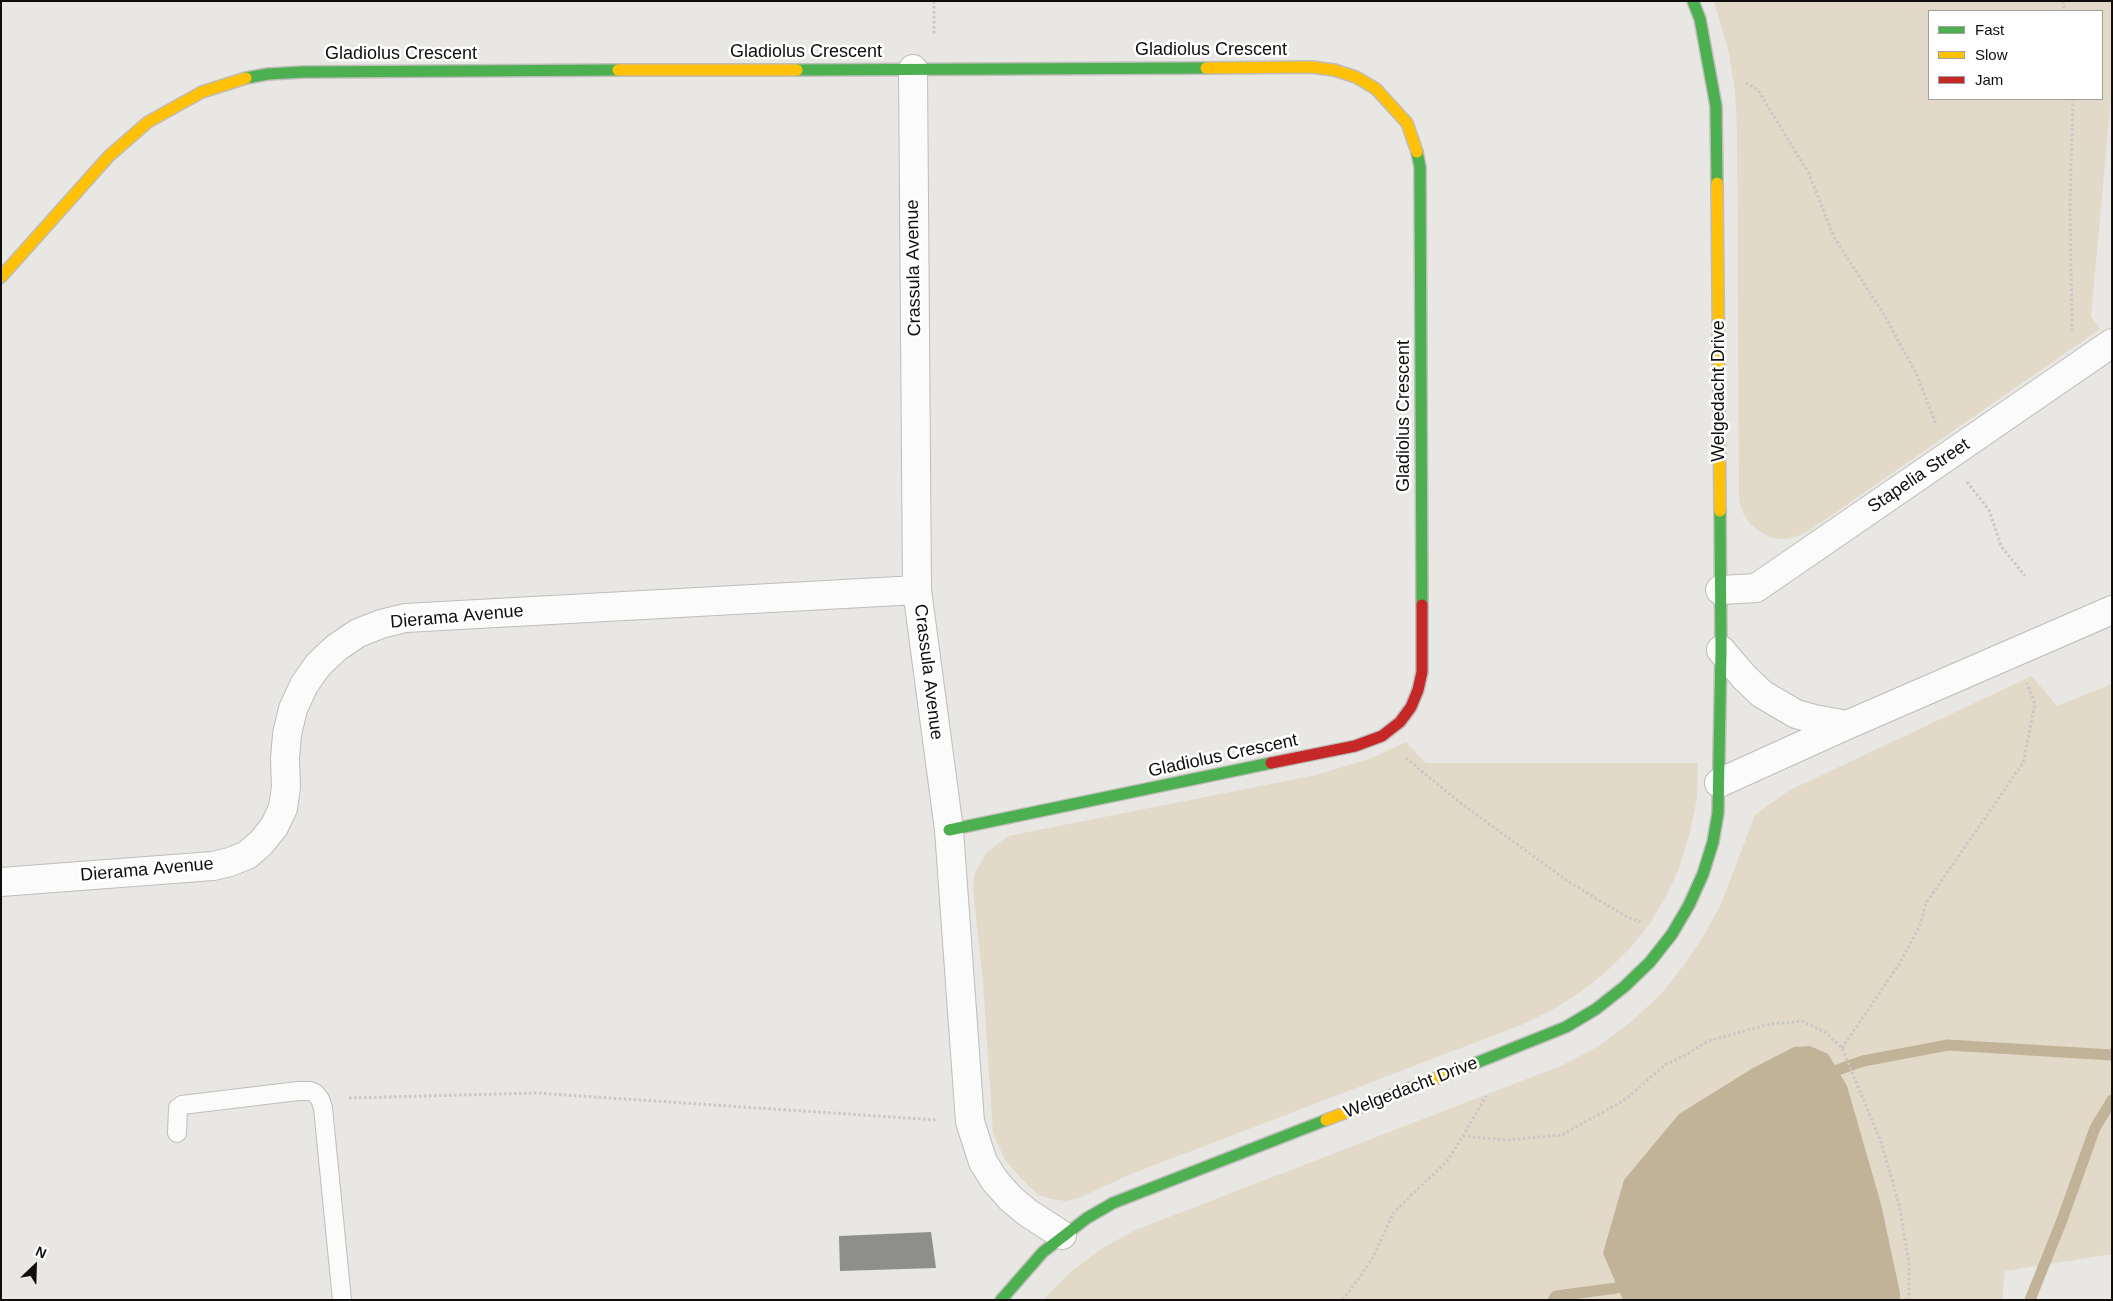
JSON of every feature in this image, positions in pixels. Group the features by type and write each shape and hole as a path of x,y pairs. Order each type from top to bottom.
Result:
{"street":[{"name":"Welgedacht Drive","path":"1001,1300 1024,1271 1062,1235 1087,1218 1140,1191 1504,1053 1566,1027 1596,1009 1624,987 1650,962 1672,934 1689,905 1703,874 1713,842 1718,813 1721,650 1716,106 1700,19 1693,1"},
{"name":"Gladiolus Crescent","path":"1,277 109,156 128,138 171,108 202,92 234,81 268,74 303,72 1311,67 1334,70 1356,77 1376,89 1393,106 1406,124 1415,145 1420,167 1422,672 1418,690 1411,707 1394,727 1370,742 1355,746 949,830"},
{"name":"Crassula Avenue","path":"913,68 917,590 949,830 970,1122 983,1162 995,1181 1011,1199 1028,1213 1062,1235"},
{"name":"Stapelia Street","path":"1720,590 1756,588 2112,343"},
{"name":"Dierama Avenue","path":"1,882 213,866 247,855 261,843 274,827 283,808 286,787 285,759 287,734 293,708 304,686 318,665 336,648 358,633 381,624 405,618 917,590"},
{"path":"1719,783 1846,725 2112,610"},
{"path":"1721,650 1745,678 1762,694 1796,714 1846,725"}],"lane":[{"path":"178,1133 178,1108 182,1105 298,1091 310,1091 320,1099 342,1300"}],"path":[{"path":"1744,82 1758,90 1809,174 1834,237 1883,313 1916,373 1934,414 1938,431"},
{"path":"2073,100 2070,205 2072,345 2083,363"},
{"path":"1965,479 1989,510 2001,546 2025,576"},
{"path":"1842,1048 1900,963 1920,925 1926,903 2023,763 2035,704 2024,676"},
{"path":"1394,727 1407,759 1459,802 1569,882 1627,916 1672,934"},
{"path":"1463,1136 1505,1140 1562,1135 1626,1099 1666,1064 1708,1041 1770,1024 1802,1020 1826,1033 1842,1048 1881,1142 1899,1204 1909,1262 1909,1300"},
{"path":"320,1099 536,1094 970,1122"},
{"path":"1343,1300 1371,1261 1394,1212 1447,1161 1486,1094"}],"shaded area":[{"path":"1714,1 2112,1 2112,88 2091,316 2100,329 1810,530 1798,536 1785,539 1772,538 1750,524 1743,513 1739,500 1737,130 1735,91 1729,54"},
{"path":"2032,676 2057,706 2112,684 2112,1254 2005,1271 2002,1300 1043,1300 1073,1270 1104,1247 1138,1229 1563,1065 1599,1046 1632,1021 1662,993 1684,965 1704,935 1721,904 1755,815 1788,791"},
{"path":"1406,742 1426,763 1698,763 1697,798 1680,866 1651,922 1631,947 1609,969 1582,991 1552,1010 1521,1025 1131,1174 1079,1198 1065,1201 1051,1199 1039,1195 1029,1187 1005,1160 993,1133 983,982 973,890 974,875 987,852 1008,836 1316,775 1369,759"},
{"path":"1810,1046 1828,1054 1847,1086 1881,1204 1900,1300 1623,1300 1603,1253 1624,1180 1679,1114 1753,1068 1794,1047"}],"building":[{"path":"931,1232 936,1268 840,1271 839,1236"}],"waterway":[{"path":"1837,1070 1863,1061 1948,1045 2112,1055"},
{"path":"2030,1300 2062,1220 2095,1128 2112,1100"},
{"path":"1553,1300 1556,1296 1617,1288"}],"traffic: fast":[{"path":"1693,1 1700,19 1716,106 1717,183"},
{"path":"797,70 1206,68"},
{"path":"246,78 268,74 303,72 618,70"},
{"path":"1417,152 1420,167 1422,605"},
{"path":"1471,1065 1566,1027 1596,1009 1624,987 1650,962 1672,934 1689,905 1703,874 1713,842 1718,813 1721,650 1720,511"},
{"path":"949,830 1271,763"},
{"path":"1001,1300 1043,1252 1087,1218 1113,1203 1326,1120"}],"traffic: slow":[{"path":"1206,68 1311,67 1334,70 1356,77 1376,89 1407,123 1417,152"},
{"path":"618,70 797,70"},
{"path":"1,277 109,156 148,122 202,92 246,78"},
{"path":"1717,183 1720,511"},
{"path":"1326,1120 1471,1065"}],"traffic: jam":[{"path":"1271,763 1355,746 1382,736 1400,722 1411,707 1418,690 1422,672 1422,605"}]}
